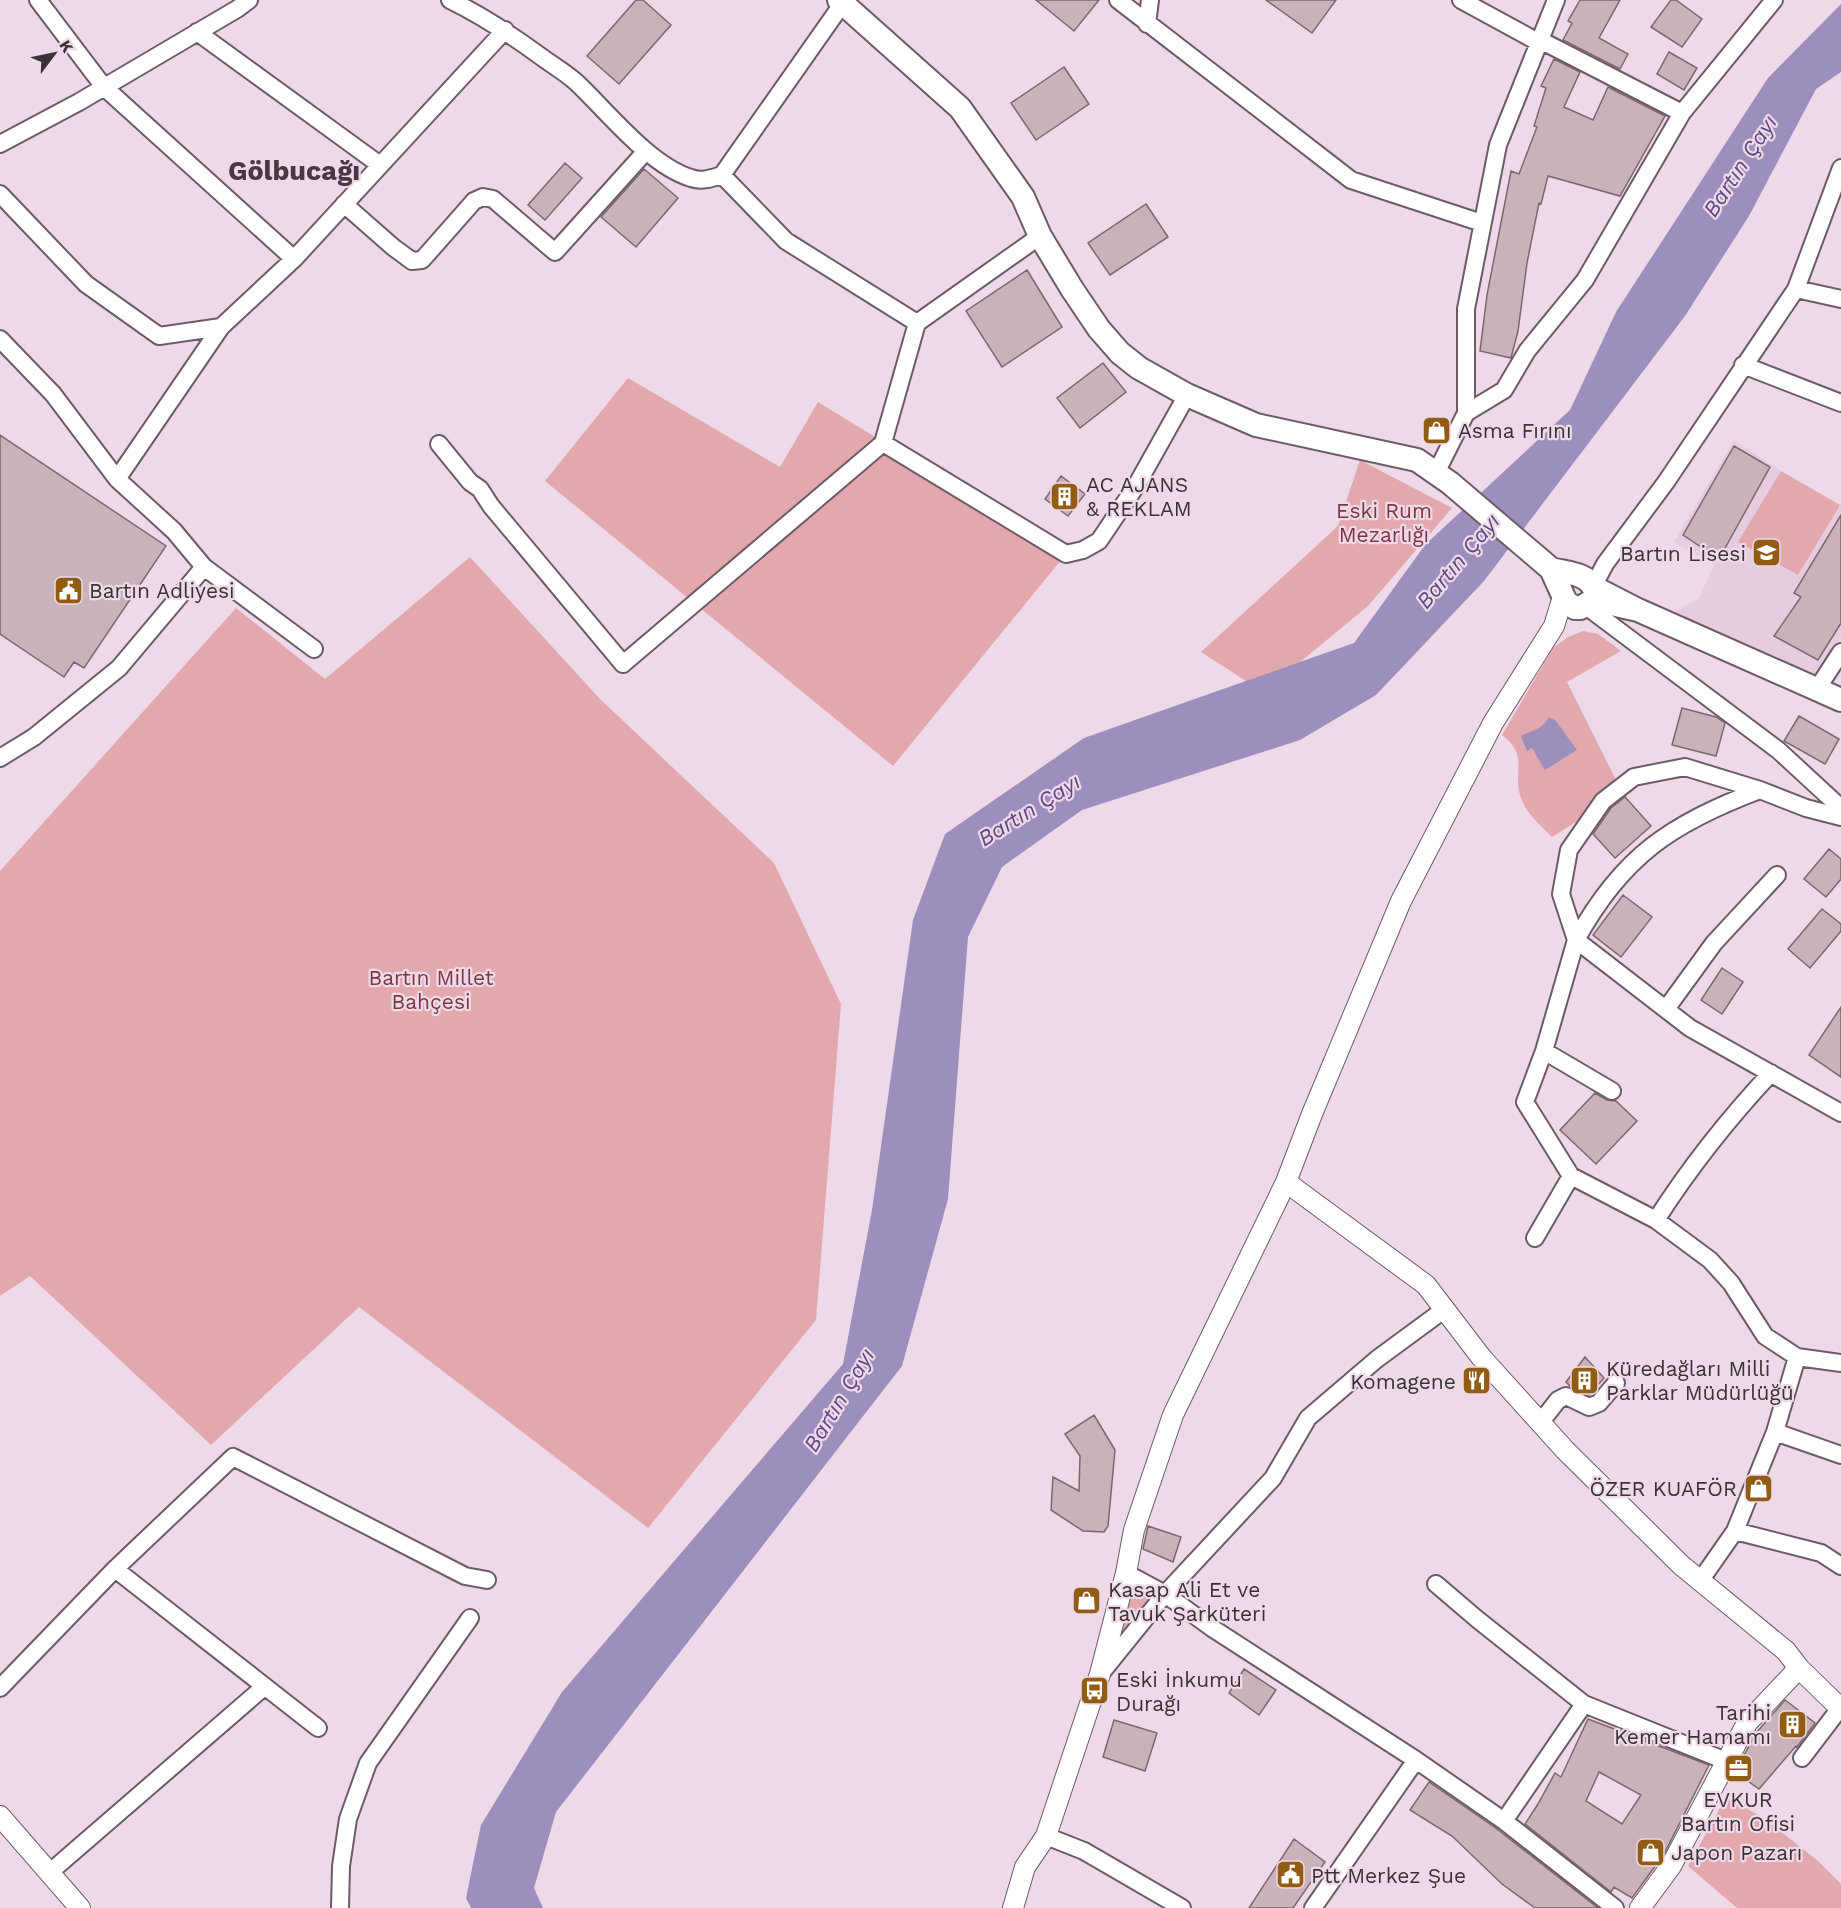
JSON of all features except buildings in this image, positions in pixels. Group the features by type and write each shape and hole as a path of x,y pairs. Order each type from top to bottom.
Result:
{"main road":[{"path":"842,1 960,108 1023,197 1040,236 1099,329 1120,353 1139,368 1187,396 1256,424 1417,460 1443,478 1579,593 1603,602 1638,610 1841,700"}],"street":[{"path":"38,0 104,87 294,259"},
{"path":"0,144 104,87 249,0"},
{"path":"450,0 505,30 574,80 646,151 673,169 692,178 705,180 722,174 842,1"},
{"path":"1118,0 1351,180 1482,223"},
{"path":"1147,24 1150,0"},
{"path":"1461,0 1538,42 1540,40 1682,113"},
{"path":"1443,478 1466,413 1466,309 1498,145 1556,0"},
{"path":"1466,413 1504,390 1527,351 1585,280 1682,113 1774,0"},
{"path":"117,478 221,327 294,259 505,30"},
{"path":"197,32 380,165"},
{"path":"344,204 412,261 422,260 474,201 483,197 493,199 555,252 646,151"},
{"path":"1013,1908 1025,1867 1046,1836 1101,1674 1126,1573 1134,1530 1173,1415 1286,1182 1401,901 1493,723 1554,626 1605,564 1666,482 1796,289 1841,168"},
{"path":"722,174 786,241 917,323"},
{"path":"0,194 86,284 159,336 221,327"},
{"path":"439,444 470,482 480,489 491,506 623,664 883,443 917,323 1040,236"},
{"path":"1796,289 1841,299"},
{"path":"0,339 53,393 117,478 174,531 204,567 314,649"},
{"path":"1743,365 1841,403"},
{"path":"883,443 1066,554 1083,550 1099,541 1136,486 1187,396"},
{"path":"0,758 34,737 119,668 204,567"},
{"path":"1579,593 1778,750 1841,808"},
{"path":"1817,689 1841,652"},
{"path":"1841,817 1806,808 1760,790 1685,767 1634,777 1603,801 1569,850 1561,894 1576,940 1690,1028 1841,1113"},
{"path":"1760,790 1689,820 1667,834 1646,850 1609,889 1576,940 1544,1051 1525,1102 1571,1176 1656,1220 1710,1260 1731,1283 1765,1336 1797,1357 1841,1363"},
{"path":"1666,1009 1714,943 1777,875"},
{"path":"1544,1051 1612,1092"},
{"path":"1656,1220 1720,1129 1771,1073"},
{"path":"1535,1238 1571,1176"},
{"path":"1286,1182 1426,1285 1481,1357 1573,1459 1700,1581 1786,1651 1799,1668 1840,1709 1802,1758"},
{"path":"1101,1674 1165,1594 1273,1478 1308,1418 1377,1359 1445,1309"},
{"path":"1700,1581 1735,1531 1775,1432 1797,1357"},
{"path":"1540,1423 1558,1400 1566,1396 1589,1407 1599,1403 1616,1383"},
{"path":"1775,1432 1841,1455"},
{"path":"0,1688 115,1569 233,1457 465,1576 487,1580"},
{"path":"1735,1531 1821,1553 1841,1566"},
{"path":"115,1569 318,1728"},
{"path":"1126,1573 1165,1594 1212,1628 1416,1760 1504,1821 1615,1908"},
{"path":"1436,1584 1584,1704 1726,1761"},
{"path":"340,1908 341,1866 348,1819 368,1763 470,1618"},
{"path":"1640,1908 1671,1866 1747,1723 1799,1668"},
{"path":"50,1873 264,1687"},
{"path":"1504,1821 1584,1704"},
{"path":"1313,1908 1416,1760"},
{"path":"0,1816 80,1908"},
{"path":"1046,1836 1084,1851 1182,1908"}],"shaded area":[{"name":"Bartın Lisesi","path":"1734,440 1841,506 1841,637 1814,681 1669,615 1699,598 1714,565 1674,542"}],"green space":[{"path":"628,378 780,467 818,402 1066,554 893,766 545,481"},
{"name":"Eski Rum Mezarlığı","path":"1360,460 1452,508 1368,606 1300,662 1246,681 1201,652 1338,526"},
{"path":"1781,471 1840,505 1798,575 1738,542"},
{"name":"Bartın Millet Bahçesi","path":"470,557 600,699 774,863 841,1004 816,1320 648,1528 359,1307 211,1445 30,1276 0,1296 0,871 236,608 325,679"},
{"path":"1583,631 1598,634 1621,651 1567,682 1617,782 1602,793 1576,822 1552,837 1532,817 1524,805 1519,791 1515,748 1502,735 1553,648 1568,637"},
{"path":"1130,1582 1156,1596 1113,1650"},
{"path":"1726,1797 1762,1817 1818,1861 1841,1884 1841,1908 1737,1908 1688,1866"}],"water":[{"name":"Bartın Çayı","path":"1841,4 1841,72 1816,89 1749,216 1685,316 1484,581 1376,695 1300,740 1082,810 1002,867 968,937 948,1199 902,1366 556,1812 534,1888 543,1908 471,1908 466,1898 481,1825 562,1692 843,1364 872,1210 913,920 945,834 1084,738 1354,643 1425,545 1570,410 1616,312 1768,78"},
{"path":"1549,717 1556,721 1577,750 1545,770 1532,748 1527,751 1521,736 1540,727"}],"place":[{"name":"Asma Fırını","path":"1437,430"},
{"name":"AC AJANS & REKLAM","path":"1065,496"},
{"name":"Bartın Lisesi","path":"1767,553"},
{"name":"Bartın Adliyesi","path":"68,590"},
{"name":"Küredağları Milli Parklar Müdürlüğü","path":"1585,1380"},
{"name":"Komagene","path":"1477,1381"},
{"name":"ÖZER KUAFÖR","path":"1758,1488"},
{"name":"Kasap Ali Et ve Tavuk Şarküteri","path":"1087,1601"},
{"name":"Eski İnkumu Durağı","path":"1095,1691"},
{"name":"Tarihi Kemer Hamamı","path":"1792,1724"},
{"name":"EVKUR Bartın Ofisi","path":"1738,1768"},
{"name":"Japon Pazarı","path":"1650,1852"},
{"name":"Ptt Merkez Şue","path":"1290,1875"}],"district":[{"name":"Gölbucağı","path":"294,171"}]}
